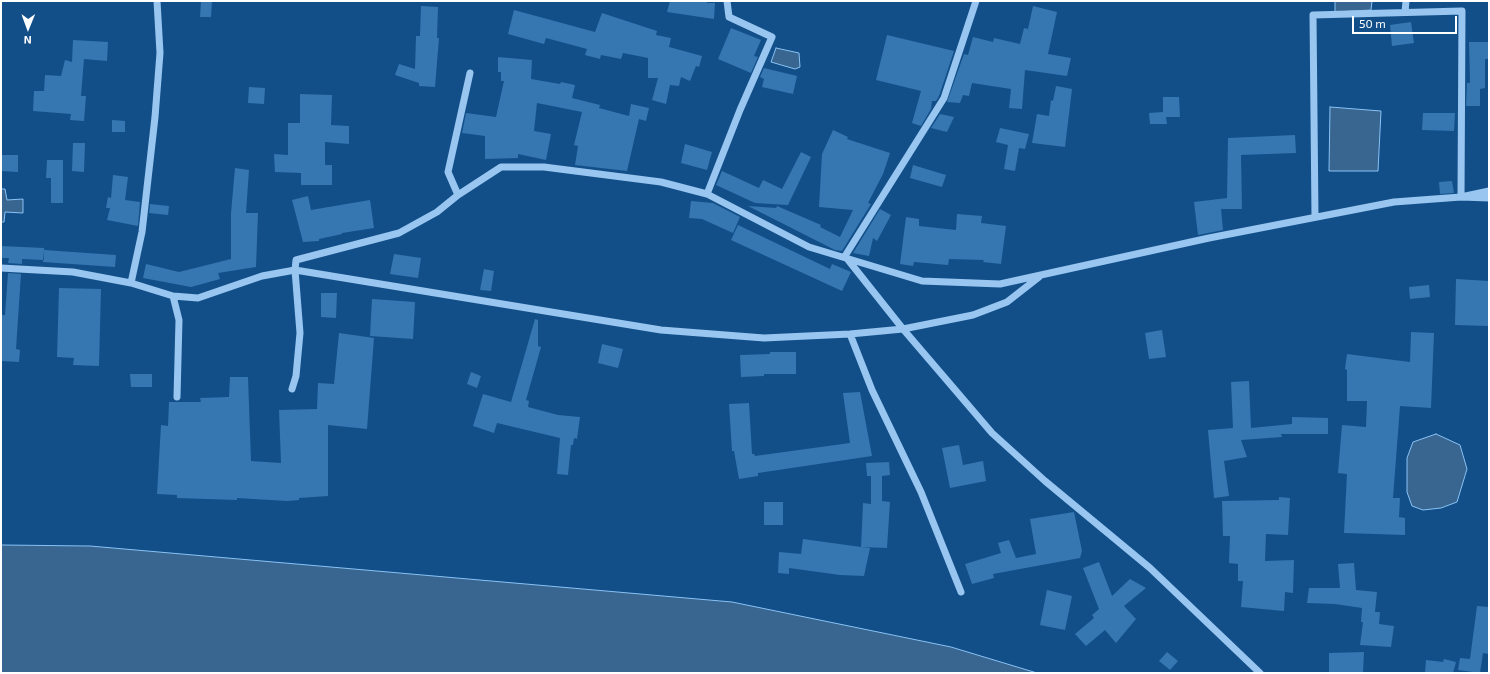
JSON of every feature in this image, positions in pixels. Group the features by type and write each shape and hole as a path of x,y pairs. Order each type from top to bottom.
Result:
{"street":[{"path":"131,283 142,232 155,117 160,52 156,1"},
{"path":"707,194 740,110 772,38 729,17 727,1"},
{"path":"845,256 944,98 976,1"},
{"path":"1405,12 1406,1"},
{"path":"1315,217 1313,15 1462,11 1461,197"},
{"path":"458,195 448,172 470,73"},
{"path":"292,389 296,376 300,333 295,270 296,260 399,233 437,212 458,195 501,167 544,167 653,181 707,194 809,247 845,256 922,281 1000,284 1209,238 1394,202 1461,197 1489,198"},
{"path":"1461,197 1489,191"},
{"path":"845,256 903,329 992,433 1045,481 1150,568 1260,673"},
{"path":"1,268 72,272 131,283 173,296 198,298 262,276 295,270 661,330 764,338 850,334 903,329 974,315 1007,302 1040,276"},
{"path":"173,296 179,320 178,397"},
{"path":"850,334 872,390 921,492 961,592"}],"water":[{"path":"1335,1 1372,1 1371,10 1335,12"},
{"path":"776,48 799,53 800,67 795,69 771,62"},
{"path":"1330,107 1381,111 1378,171 1329,171"},
{"path":"1,189 5,189 7,200 23,199 23,213 5,212 4,222 1,222"},
{"path":"1436,434 1460,445 1467,469 1457,502 1441,508 1423,510 1412,506 1407,492 1407,458 1413,442"},
{"path":"1,545 90,546 732,602 951,647 1037,673 1,673"}],"building":[{"path":"201,1 212,1 211,17 200,17"},
{"path":"670,1 707,1 707,3 715,3 714,19 667,12"},
{"path":"421,6 438,7 437,38 439,38 435,87 419,86 419,83 395,75 399,64 415,69 416,36 420,36"},
{"path":"1033,6 1057,12 1048,54 1071,58 1067,76 1025,70 1022,109 1009,108 1011,89 972,83 969,96 963,95 960,103 947,102 964,54 968,55 973,37 993,42 994,38 1020,44 1024,28 1028,29"},
{"path":"514,10 595,32 602,13 657,31 656,35 671,38 669,47 702,56 699,67 696,66 690,81 681,77 679,86 670,85 666,104 652,100 658,78 648,78 648,58 623,53 621,59 601,55 600,59 585,55 587,49 546,38 544,44 508,34"},
{"path":"1411,22 1414,43 1392,46 1390,25"},
{"path":"731,28 761,40 754,56 758,57 751,73 718,59"},
{"path":"887,35 954,51 939,96 936,101 932,101 931,109 921,126 912,123 921,91 876,80"},
{"path":"73,40 108,42 107,61 84,59 81,96 86,96 84,121 70,120 71,114 33,111 34,91 44,91 45,75 61,76 65,60 72,62"},
{"path":"1469,42 1489,42 1489,59 1485,59 1485,88 1480,89 1480,106 1466,106 1467,83 1470,83"},
{"path":"498,57 532,60 531,79 575,85 572,98 600,105 599,108 629,116 631,104 649,108 646,121 639,119 627,171 575,165 578,146 574,145 582,112 537,103 534,131 551,134 546,160 518,154 518,158 485,159 485,136 462,133 466,113 496,117 504,81 501,81 501,72 498,72"},
{"path":"764,68 797,76 793,94 762,87 764,79 760,77"},
{"path":"1056,86 1072,89 1065,147 1032,143 1037,114 1049,116 1051,100 1053,101"},
{"path":"249,87 265,88 264,104 248,103"},
{"path":"300,94 332,95 331,125 349,126 349,144 325,142 325,165 332,165 332,185 301,185 301,173 275,172 274,154 288,155 288,123 300,123"},
{"path":"1163,97 1179,97 1180,117 1166,117 1167,124 1150,124 1149,113 1163,112"},
{"path":"1423,113 1455,113 1454,131 1422,130"},
{"path":"940,114 954,117 947,132 931,128"},
{"path":"112,120 125,121 125,132 112,132"},
{"path":"1000,128 1029,134 1025,149 1019,148 1015,171 1004,169 1008,145 996,142"},
{"path":"833,130 848,137 847,139 890,153 883,174 868,203 871,204 842,251 835,250 748,206 776,208 777,206 821,225 820,227 840,237 853,210 819,207 822,154"},
{"path":"1295,135 1296,153 1241,155 1242,209 1221,209 1223,230 1198,235 1194,202 1227,198 1228,138"},
{"path":"73,143 85,143 84,172 72,171"},
{"path":"685,144 712,152 707,170 681,163"},
{"path":"801,152 811,157 788,205 755,203 716,185 722,171 759,188 763,180 782,189"},
{"path":"1,155 18,155 18,172 1,171"},
{"path":"47,160 63,160 63,203 51,203 51,178 46,178"},
{"path":"913,165 946,175 942,187 910,178"},
{"path":"235,168 249,170 246,213 258,213 256,267 218,273 220,279 191,287 143,278 146,264 179,272 231,259 231,213"},
{"path":"113,175 128,177 125,200 140,202 138,226 107,220 110,208 106,208 108,197 111,198"},
{"path":"1452,181 1454,193 1440,194 1439,182"},
{"path":"308,196 311,210 370,200 374,228 342,233 319,239 319,241 303,242 292,200"},
{"path":"691,201 713,203 740,217 733,233 702,219 689,218"},
{"path":"150,204 169,206 168,215 149,213"},
{"path":"880,209 891,215 877,241 873,238 869,256 853,253"},
{"path":"957,214 982,216 981,223 1006,226 1001,264 983,262 984,260 949,259 948,265 914,262 913,266 900,264 906,217 919,219 919,226 956,230"},
{"path":"738,225 830,269 832,264 851,272 842,291 731,240"},
{"path":"1,246 44,248 44,260 22,259 22,264 8,263 9,258 1,258"},
{"path":"44,250 116,255 115,267 43,262"},
{"path":"394,254 421,258 418,278 390,274"},
{"path":"484,269 494,271 491,291 480,290"},
{"path":"8,273 21,274 16,349 20,350 19,362 1,361 1,315 5,315"},
{"path":"1456,279 1489,281 1489,326 1455,325"},
{"path":"1429,285 1430,297 1410,299 1409,287"},
{"path":"59,288 101,289 99,366 73,365 74,358 57,357"},
{"path":"321,293 337,293 336,318 321,317"},
{"path":"372,299 415,302 413,339 370,336"},
{"path":"535,319 538,320 538,346 541,347 526,400 529,401 528,407 558,415 580,417 577,439 574,438 573,445 571,445 568,475 557,474 560,438 497,423 494,433 473,426 483,394 511,402"},
{"path":"1162,330 1166,357 1149,359 1145,333"},
{"path":"1411,332 1434,333 1431,408 1400,406 1393,498 1400,498 1399,517 1405,518 1405,535 1344,533 1347,474 1338,473 1342,425 1366,427 1367,401 1347,401 1347,370 1345,369 1347,354 1410,362"},
{"path":"339,333 374,338 367,429 328,425 328,496 299,498 299,500 287,501 237,498 237,500 177,498 177,495 157,494 161,425 168,426 169,402 201,402 200,398 229,397 230,377 248,377 251,461 281,463 279,410 317,409 318,383 334,384"},
{"path":"602,344 623,349 618,368 598,363"},
{"path":"770,352 796,352 796,374 764,374 764,376 741,377 740,355 770,354"},
{"path":"471,372 481,376 477,388 467,384"},
{"path":"130,374 152,374 152,387 131,387"},
{"path":"1249,381 1251,428 1292,424 1292,417 1328,418 1328,434 1281,434 1282,437 1241,440 1247,457 1224,461 1229,496 1214,498 1208,430 1233,428 1231,382"},
{"path":"860,392 872,456 758,473 758,476 739,479 734,451 732,451 729,404 749,403 752,454 755,456 850,443 843,393"},
{"path":"959,445 963,465 983,461 986,481 950,488 942,448"},
{"path":"889,462 890,475 882,476 882,501 890,502 887,548 861,547 863,503 871,504 871,476 867,476 866,463"},
{"path":"1279,497 1290,498 1288,535 1266,534 1265,561 1294,560 1293,593 1285,592 1284,611 1241,607 1243,581 1238,581 1238,564 1229,563 1230,536 1223,536 1222,501 1279,500"},
{"path":"764,502 783,502 783,525 764,525"},
{"path":"1074,512 1082,551 1080,558 993,574 994,578 972,584 965,564 1001,553 998,543 1009,540 1016,558 1036,554 1030,519"},
{"path":"803,539 870,548 864,576 840,575 789,568 789,574 778,573 779,552 801,554"},
{"path":"1099,562 1112,596 1130,579 1146,588 1124,606 1136,619 1116,643 1105,630 1086,646 1075,634 1094,618 1092,615 1099,609 1083,568"},
{"path":"1354,563 1356,590 1377,592 1375,612 1380,612 1379,624 1394,626 1391,647 1360,645 1363,622 1361,622 1362,608 1335,604 1307,603 1309,588 1340,588 1338,564"},
{"path":"1047,590 1072,596 1065,630 1040,625"},
{"path":"1477,606 1489,607 1489,654 1483,653 1480,673 1458,670 1460,658 1470,659"},
{"path":"1167,652 1178,661 1170,670 1159,661"},
{"path":"1364,652 1363,673 1329,673 1329,653"},
{"path":"1444,659 1456,662 1453,673 1425,673 1426,660 1443,662"}]}
